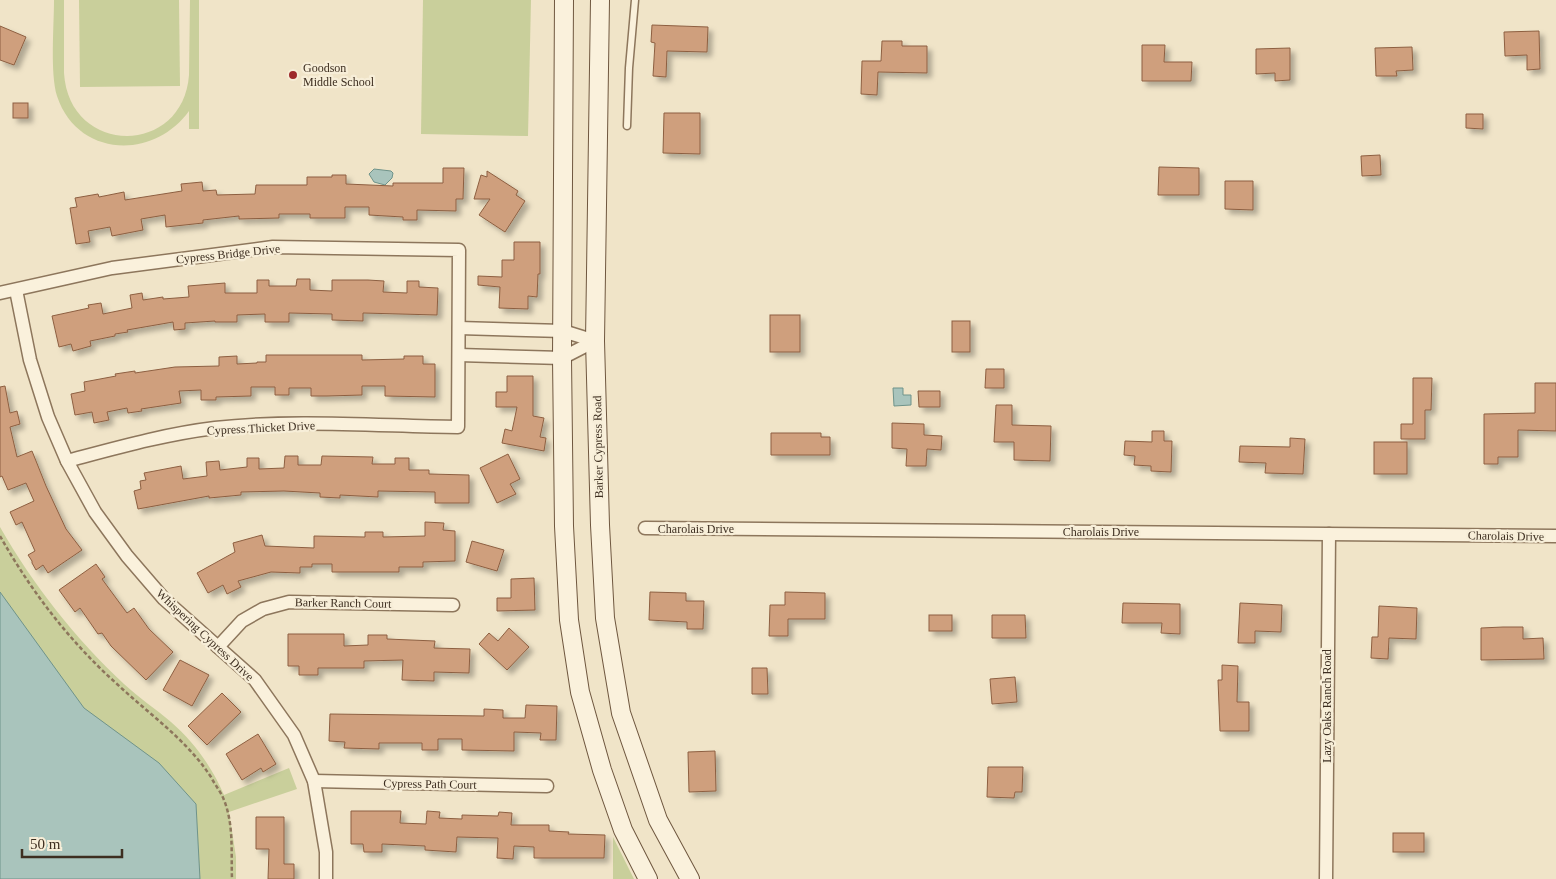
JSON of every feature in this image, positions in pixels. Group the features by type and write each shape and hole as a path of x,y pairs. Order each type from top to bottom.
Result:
{"main road":[{"path":"564,0 562,358 564,526 568,611 579,683 602,770 620,822 648,879"},
{"name":"Barker Cypress Road","path":"600,0 595,341 600,525 605,618 621,713 658,820 690,879"}],"street":[{"name":"Cypress Bridge Drive","path":"0,293 112,268 273,247 459,250 459,328"},
{"name":"Whispering Cypress Drive","path":"16,290 30,360 48,417 67,461 95,512 127,556 164,600 255,680 294,734 314,781 326,852 326,879"},
{"path":"459,328 563,331 595,341 562,358 458,355 459,328"},
{"name":"Cypress Thicket Drive","path":"67,461 142,441 216,428 294,424 458,427 458,355"},
{"name":"Charolais Drive","path":"645,528 1556,536"},
{"name":"Lazy Oaks Ranch Road","path":"1326,879 1329,534"},
{"name":"Barker Ranch Court","path":"218,646 242,621 262,609 289,602 453,605"},
{"name":"Cypress Path Court","path":"314,781 547,786"}],"lane":[{"path":"627,126 629,68 635,0"}],"path":[{"path":"0,536 19,568 57,621 110,678 175,734 195,755 223,798 227,810 231,835 232,879"}],"green space":[{"path":"54,0 64,0 64,73 71,100 85,120 104,132 126,136 148,132 168,121 182,102 189,75 190,0 199,0 199,129 189,129 189,111 174,127 156,138 137,144 117,145 98,141 81,131 67,116 57,96 53,62"},
{"path":"79,0 179,0 180,86 80,87"},
{"path":"423,0 531,0 528,136 421,134"},
{"path":"0,527 26,570 56,610 124,684 171,722 187,738 208,765 224,795 289,768 297,789 229,812 236,857 236,879 0,879"},
{"path":"613,837 634,879 613,879"}],"water":[{"path":"374,169 391,171 393,173 392,178 385,185 374,182 369,174"},
{"path":"893,388 903,388 903,395 911,395 911,405 894,406"},
{"path":"0,592 84,708 159,763 196,804 200,879 0,879"}],"building":[{"path":"652,25 708,27 707,52 667,51 666,77 653,76 655,43 651,42"},
{"path":"0,26 26,37 14,65 0,60"},
{"path":"1539,31 1540,69 1527,70 1527,55 1505,56 1504,32"},
{"path":"882,41 902,41 902,46 927,46 927,73 878,72 877,95 861,94 862,61 881,61"},
{"path":"1142,45 1165,45 1164,62 1192,62 1191,81 1142,81"},
{"path":"1412,47 1413,70 1396,71 1397,76 1376,76 1375,48"},
{"path":"1290,48 1290,80 1275,81 1275,73 1256,74 1256,49"},
{"path":"13,103 28,103 28,118 13,118"},
{"path":"664,113 700,113 700,154 663,153"},
{"path":"1466,114 1483,114 1483,129 1466,128"},
{"path":"1380,155 1381,175 1362,176 1361,156"},
{"path":"1159,167 1199,168 1199,195 1158,195"},
{"path":"443,168 464,168 463,199 456,199 456,211 417,210 417,220 403,220 403,217 369,215 369,207 345,207 345,218 310,218 310,214 279,214 279,218 239,219 239,216 203,220 203,223 166,227 165,215 141,219 143,230 112,236 110,227 88,231 90,242 76,244 70,208 77,207 75,198 98,194 99,197 124,192 125,200 182,191 181,184 202,182 203,191 216,190 217,195 255,194 256,185 307,185 307,177 332,177 332,175 346,175 346,184 393,186 393,183 443,183"},
{"path":"487,171 518,191 516,195 525,201 505,232 479,215 490,199 474,199 481,175 487,177"},
{"path":"1225,181 1253,181 1253,210 1225,209"},
{"path":"514,242 540,242 540,274 538,274 537,297 528,296 528,309 499,308 500,287 478,285 478,276 502,277 502,260 514,260"},
{"path":"297,279 310,279 310,290 332,291 332,280 368,280 384,281 383,292 407,293 407,281 419,281 419,287 438,288 437,315 363,313 363,321 332,320 332,314 289,313 289,322 265,322 265,314 237,315 237,322 185,323 185,329 174,330 173,322 127,330 128,332 115,334 115,336 90,341 91,346 73,351 71,344 59,347 52,316 89,308 88,305 101,303 103,314 132,308 130,295 142,293 143,300 163,297 163,299 189,297 188,286 225,283 225,293 257,293 257,280 269,280 269,286 296,286"},
{"path":"770,315 800,315 800,352 770,352"},
{"path":"952,321 970,321 970,352 952,352"},
{"path":"266,355 362,355 362,360 404,359 404,356 423,356 423,364 435,364 435,397 385,396 385,386 362,386 362,395 327,396 311,396 311,388 289,388 289,395 275,395 275,387 251,387 251,396 216,397 216,400 201,400 201,390 179,391 181,403 141,409 142,411 128,413 127,408 107,412 109,420 94,423 92,412 75,415 71,394 85,391 84,382 135,371 135,373 175,367 219,366 219,357 237,356 237,364 266,362"},
{"path":"986,369 1004,369 1004,388 985,388"},
{"path":"507,376 533,376 533,416 544,418 540,437 546,438 544,451 502,443 505,429 512,431 517,407 496,407 496,392 507,392"},
{"path":"1413,378 1432,378 1431,410 1425,410 1425,439 1401,439 1401,424 1413,424"},
{"path":"1535,383 1556,383 1556,431 1518,430 1518,457 1498,457 1498,464 1484,464 1484,414 1535,413"},
{"path":"5,386 10,413 17,411 20,424 10,427 17,457 32,451 66,529 82,550 48,573 43,565 36,570 28,555 35,551 22,522 16,525 10,512 34,501 26,483 8,490 2,476 0,477 0,387"},
{"path":"918,391 940,391 940,407 919,407"},
{"path":"996,405 1012,405 1012,425 1051,426 1050,461 1014,460 1014,442 994,442"},
{"path":"892,423 924,424 924,435 942,436 941,450 927,449 926,466 906,466 907,449 892,448"},
{"path":"1152,431 1164,431 1164,441 1172,441 1171,472 1151,471 1151,466 1134,465 1135,456 1124,455 1125,441 1152,442"},
{"path":"771,433 821,433 821,437 830,437 830,455 771,455"},
{"path":"1290,438 1305,439 1303,474 1265,473 1266,463 1239,462 1240,446 1290,447"},
{"path":"1374,442 1407,442 1407,474 1374,474"},
{"path":"508,454 520,479 510,484 516,494 497,503 480,468"},
{"path":"285,456 298,456 298,465 321,465 322,456 373,457 372,464 395,464 395,458 409,458 409,470 429,470 429,474 469,475 469,503 435,503 435,492 378,491 378,497 340,495 340,498 320,497 320,493 284,491 241,492 241,495 209,498 209,496 138,509 134,491 141,489 140,481 146,480 144,473 181,466 183,479 207,476 206,462 219,461 220,470 247,467 247,458 259,458 259,469 284,468"},
{"path":"425,522 444,523 443,530 455,531 455,561 423,562 423,567 399,567 399,572 332,572 332,564 312,564 312,567 300,567 300,573 271,572 238,581 241,587 227,594 223,585 208,593 197,573 235,552 233,543 262,535 265,546 314,548 314,536 365,537 365,532 383,532 383,537 425,536"},
{"path":"472,541 504,550 497,571 466,562"},
{"path":"96,564 105,577 102,579 127,613 134,608 149,629 173,652 146,680 111,646 102,633 98,634 80,608 75,612 59,590"},
{"path":"534,578 535,610 497,611 497,598 511,598 511,579"},
{"path":"650,592 686,593 686,601 704,601 703,629 687,629 687,622 649,620"},
{"path":"785,592 825,593 825,619 788,619 788,636 769,636 770,605 785,605"},
{"path":"1123,603 1180,604 1180,634 1161,633 1162,623 1122,623"},
{"path":"1240,603 1282,605 1281,632 1255,631 1255,643 1238,643"},
{"path":"1379,606 1417,608 1416,639 1389,638 1388,659 1371,658 1372,637 1378,637"},
{"path":"929,615 952,615 952,631 929,631"},
{"path":"992,615 1025,615 1026,638 992,638"},
{"path":"1523,627 1523,639 1543,638 1544,659 1481,660 1481,628"},
{"path":"509,628 529,647 507,670 479,644 489,633 498,641"},
{"path":"288,634 344,634 344,646 368,645 368,635 387,635 387,639 435,641 434,648 470,649 469,673 434,672 434,681 402,680 403,660 364,661 364,668 318,668 318,675 299,675 299,666 288,666"},
{"path":"180,660 209,675 192,706 163,690"},
{"path":"1222,665 1238,666 1237,702 1249,702 1249,731 1220,731 1218,680 1222,680"},
{"path":"752,668 767,668 768,694 752,694"},
{"path":"1015,677 1017,702 992,704 990,679"},
{"path":"222,693 241,712 207,745 188,726"},
{"path":"526,705 557,706 556,740 540,740 541,733 514,732 514,751 462,750 462,739 438,739 438,750 422,750 422,743 379,743 379,749 344,748 345,742 329,741 330,714 484,716 484,709 503,710 503,718 525,718"},
{"path":"258,734 276,764 263,772 261,768 242,780 226,754"},
{"path":"715,751 716,791 689,792 688,752"},
{"path":"988,767 1023,767 1022,792 1015,792 1014,798 987,797"},
{"path":"351,811 401,811 400,823 426,824 427,811 440,812 439,818 462,819 462,815 498,816 499,812 512,813 511,825 549,825 549,831 569,832 568,834 605,835 604,858 534,858 534,847 514,846 513,859 497,858 498,838 457,837 456,852 425,850 425,846 382,844 382,852 364,852 363,844 351,844"},
{"path":"256,817 284,817 284,864 294,864 294,879 268,879 269,849 256,849"},
{"path":"1393,833 1424,833 1424,852 1393,852"}],"place":[{"name":"Goodson Middle School","path":"293,75"}]}
